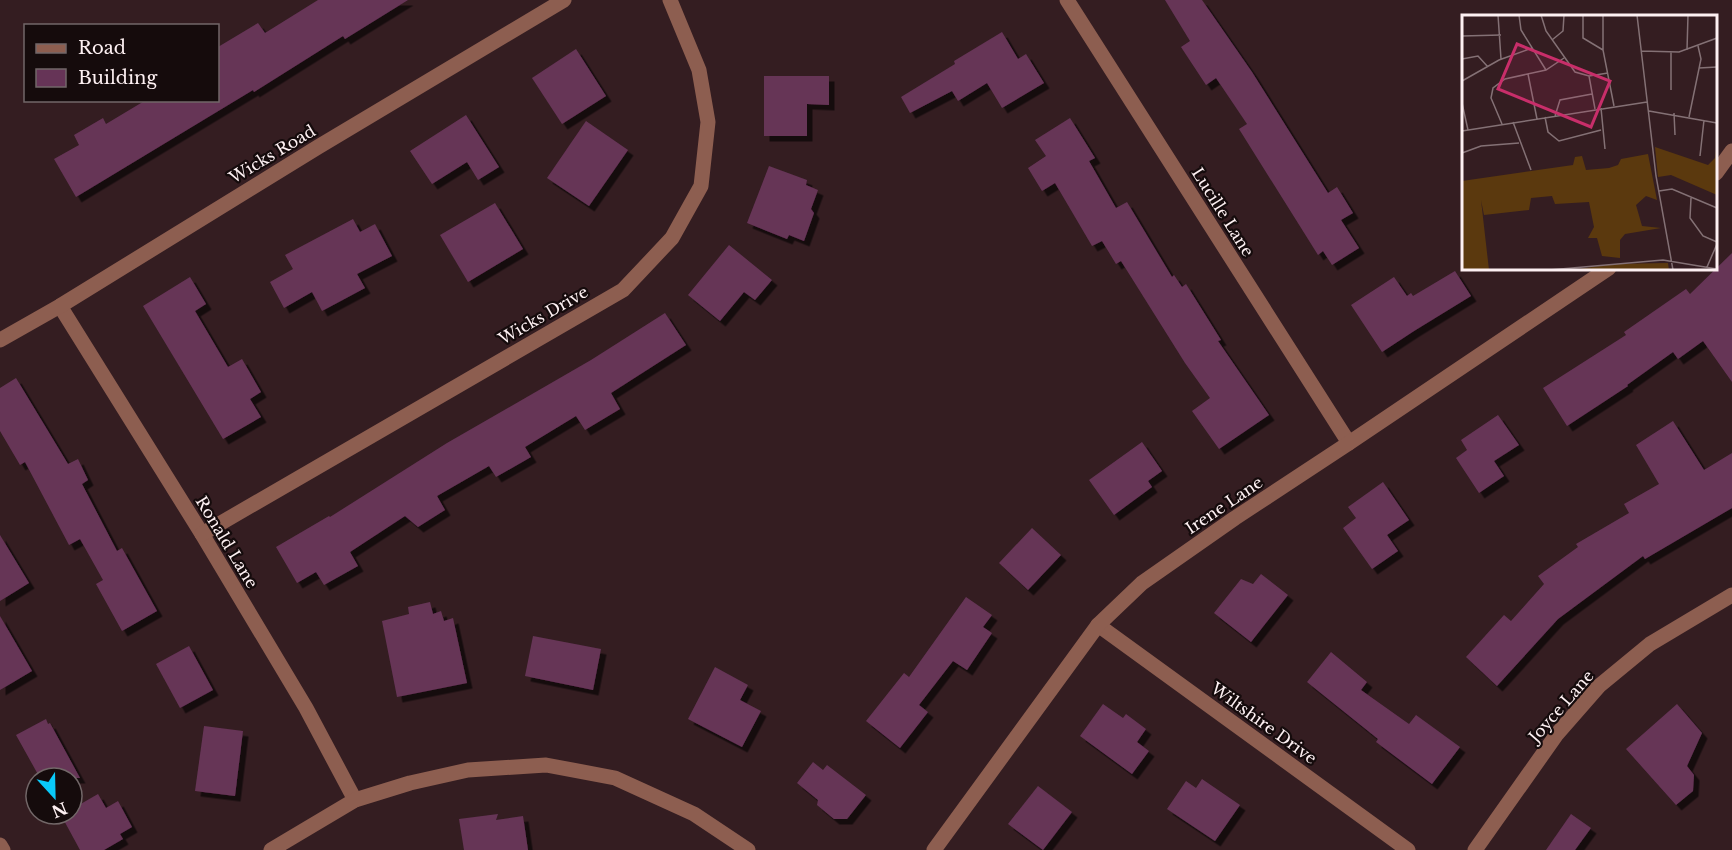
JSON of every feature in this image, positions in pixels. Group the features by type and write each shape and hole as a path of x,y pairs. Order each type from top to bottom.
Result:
{"street":[{"name":"Wicks Road","path":"0,340 60,306 308,153 564,0"},
{"name":"Wicks Drive","path":"202,534 623,290 672,238 701,186 708,122 699,70 670,0"},
{"name":"Lucille Lane","path":"1067,0 1349,443"},
{"path":"1717,172 1732,152"},
{"name":"Irene Lane","path":"934,850 1098,625 1142,583 1235,518 1606,270"},
{"name":"Ronald Lane","path":"60,306 202,534 306,708 355,800"},
{"name":"Joyce Lane","path":"1475,850 1557,734 1599,686 1650,644 1732,595"},
{"name":"Wiltshire Drive","path":"1098,625 1408,850"},
{"path":"271,850 355,800 410,783 468,770 546,765 615,778 694,814 748,850"},
{"path":"0,845 3,850"}],"building":[{"path":"318,0 408,0 345,39 343,36 254,92 253,90 76,197 54,159 79,145 74,135 103,118 106,124 143,102 219,102 219,46 258,23 265,33"},
{"path":"1165,0 1202,0 1252,72 1328,193 1337,187 1353,213 1341,220 1359,248 1332,265 1323,251 1318,255 1239,129 1247,124 1216,78 1206,85 1181,47 1190,41"},
{"path":"1002,32 1018,59 1026,54 1044,83 1002,108 987,83 958,101 952,91 910,113 901,97"},
{"path":"576,49 606,96 562,124 532,78"},
{"path":"764,76 829,76 829,105 807,104 807,136 764,136"},
{"path":"466,115 499,167 478,180 467,162 432,184 410,151"},
{"path":"1070,118 1095,158 1089,161 1116,208 1127,202 1172,277 1174,275 1182,287 1186,284 1221,340 1218,341 1269,415 1219,449 1192,411 1210,398 1185,363 1121,261 1116,264 1102,241 1092,246 1055,183 1042,191 1028,168 1046,156 1035,140"},
{"path":"586,121 628,150 589,206 547,178"},
{"path":"769,166 807,180 806,185 818,190 811,209 814,213 804,241 789,235 787,239 747,223"},
{"path":"495,203 523,249 468,282 440,235"},
{"path":"353,219 360,232 375,224 392,256 357,274 365,288 322,311 312,292 284,308 270,282 293,269 285,255"},
{"path":"729,245 772,280 755,300 744,292 720,321 688,295"},
{"path":"1732,253 1732,382 1703,341 1678,359 1673,352 1628,386 1567,426 1543,388 1626,335 1624,332 1686,289 1690,294"},
{"path":"1455,271 1471,296 1382,352 1351,305 1394,277 1407,296 1411,293 1413,296"},
{"path":"190,277 206,304 195,311 228,367 242,359 261,392 250,399 261,417 223,439 143,306"},
{"path":"665,313 686,345 611,393 620,409 585,430 576,416 525,447 531,457 496,477 489,466 437,496 445,510 418,527 405,516 350,552 358,566 324,585 316,572 297,583 276,547 330,517 447,443 591,360"},
{"path":"16,378 68,464 78,459 88,480 82,484 117,551 122,548 157,611 122,631 96,584 103,580 80,539 69,545 25,462 20,465 0,431 0,388"},
{"path":"1498,415 1519,445 1494,461 1504,476 1479,493 1456,458 1467,450 1461,440"},
{"path":"1673,421 1704,470 1732,453 1732,508 1645,559 1643,556 1558,619 1497,686 1466,657 1504,615 1511,621 1544,584 1538,576 1578,547 1576,544 1629,513 1624,504 1659,484 1636,445"},
{"path":"1142,442 1162,471 1148,481 1152,487 1114,515 1089,480"},
{"path":"1383,482 1409,520 1387,535 1398,551 1372,569 1343,528 1356,518 1348,507"},
{"path":"1032,528 1061,555 1028,590 999,563"},
{"path":"0,535 29,583 0,601"},
{"path":"1261,574 1288,595 1251,642 1214,613 1241,579 1253,584"},
{"path":"966,597 992,615 983,627 992,633 967,670 953,661 919,705 928,712 900,748 866,721 904,673 909,677"},
{"path":"430,602 433,614 441,611 444,621 453,618 467,683 397,697 382,621 409,614 408,607"},
{"path":"0,616 32,671 0,690"},
{"path":"533,636 601,649 593,690 525,676"},
{"path":"189,646 213,690 180,708 156,664"},
{"path":"1331,652 1367,682 1361,690 1409,724 1416,715 1460,747 1432,784 1376,742 1378,739 1307,682"},
{"path":"715,667 748,685 740,700 761,711 742,747 688,719"},
{"path":"1103,704 1123,718 1126,714 1146,729 1137,742 1149,751 1132,774 1080,736"},
{"path":"1677,704 1702,733 1687,766 1694,775 1693,791 1676,805 1626,749"},
{"path":"46,719 73,766 33,766 16,735"},
{"path":"204,726 243,731 235,796 195,791"},
{"path":"813,762 823,770 827,765 866,795 847,819 834,819 817,805 818,800 797,783"},
{"path":"1202,779 1240,805 1215,841 1167,809 1186,781 1196,788"},
{"path":"1038,786 1072,812 1043,850 1008,824"},
{"path":"98,794 106,808 118,801 132,827 120,834 123,839 104,850 80,850 67,826 84,826 84,802"},
{"path":"498,814 496,820 523,816 528,850 464,850 459,819"},
{"path":"1571,814 1591,828 1575,850 1546,850"}]}
